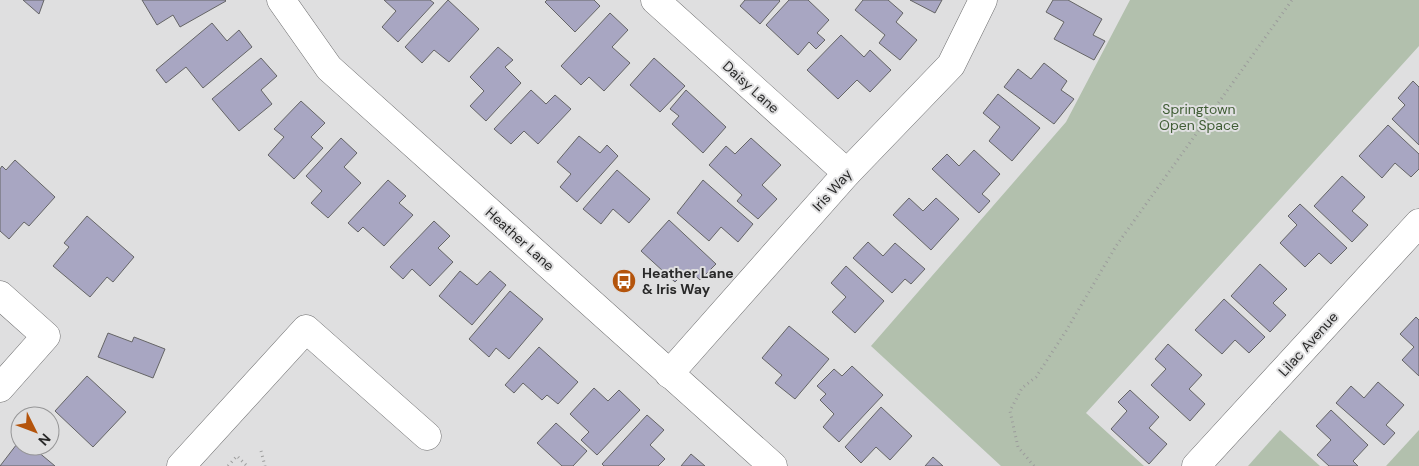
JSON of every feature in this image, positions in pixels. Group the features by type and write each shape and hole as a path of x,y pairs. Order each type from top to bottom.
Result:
{"street":[{"name":"Heather Lane","path":"281,0 329,68 773,466"},
{"name":"Daisy Lane","path":"655,0 847,173"},
{"name":"Iris Way","path":"669,374 847,173 951,65 984,0"},
{"name":"Lilac Avenue","path":"1196,466 1419,223"},
{"path":"0,295 46,336 0,388"},
{"path":"181,466 306,329 427,436"}],"path":[{"path":"1034,466 1018,447 1010,411 1022,388 1036,377 1066,331 1116,246 1292,0"},
{"path":"261,451 265,466"},
{"path":"228,466 237,456 247,466"}],"green space":[{"name":"Springtown Open Space","path":"1130,0 1419,0 1419,46 1086,413 1144,466 1001,466 871,346 1066,122"},
{"path":"1280,430 1320,466 1248,466"},
{"path":"1419,430 1419,466 1386,466"}],"building":[{"path":"23,0 44,0 39,14"},
{"path":"142,0 226,1 180,27 173,15 157,25"},
{"path":"384,0 430,0 434,3 398,42 382,27 396,11"},
{"path":"448,0 479,29 449,62 434,50 422,63 405,47"},
{"path":"547,0 594,0 600,6 575,32 545,2"},
{"path":"745,0 780,1 760,24 740,6"},
{"path":"789,0 808,0 829,20 817,33 825,40 816,49 809,42 798,55 766,25"},
{"path":"863,0 888,0 903,13 896,22 917,40 900,60 879,43 885,35 855,10"},
{"path":"910,0 942,0 935,13"},
{"path":"1053,0 1068,0 1102,19 1093,35 1105,41 1094,60 1054,39 1064,22 1046,12"},
{"path":"610,13 628,30 612,47 630,63 604,91 589,77 581,85 561,66"},
{"path":"212,23 227,41 239,30 252,47 203,88 186,67 166,83 156,70"},
{"path":"841,35 864,57 870,50 891,70 870,92 857,80 838,99 807,70"},
{"path":"498,47 513,60 505,67 521,83 486,121 470,106 484,91 470,77"},
{"path":"261,58 277,76 261,90 272,104 239,131 212,99"},
{"path":"654,58 685,86 660,112 630,85"},
{"path":"1044,63 1067,81 1061,90 1074,99 1054,124 1004,87 1018,69 1031,79"},
{"path":"1413,81 1419,87 1419,145 1392,119 1405,105 1398,98"},
{"path":"531,90 546,104 555,95 571,109 538,144 524,131 511,144 494,129"},
{"path":"686,90 726,127 703,153 672,124 679,116 670,109"},
{"path":"998,94 1040,128 1012,161 989,141 1000,127 983,113"},
{"path":"301,101 325,123 311,137 323,148 294,179 268,155 284,137 274,129"},
{"path":"1388,125 1419,154 1419,169 1411,177 1395,163 1382,178 1359,156"},
{"path":"579,136 600,153 607,145 618,156 577,202 560,187 571,174 557,162"},
{"path":"341,138 357,153 344,167 361,183 328,218 311,203 322,191 306,176"},
{"path":"751,138 781,165 762,185 777,199 758,219 737,201 742,195 709,165 726,146 735,154"},
{"path":"974,150 1000,174 982,194 990,201 979,213 932,169 947,154 959,166"},
{"path":"15,160 55,197 29,226 24,222 9,239 0,231 0,169 2,166 6,170"},
{"path":"617,170 650,199 629,223 613,209 601,224 583,209"},
{"path":"1342,176 1365,197 1352,211 1368,225 1352,242 1314,206"},
{"path":"388,180 406,196 399,203 413,215 384,246 363,227 358,232 348,223"},
{"path":"703,180 753,224 738,242 721,227 709,241 677,213"},
{"path":"909,198 923,211 936,198 959,219 931,250 893,215"},
{"path":"1300,204 1347,248 1331,264 1319,253 1305,267 1280,243 1297,225 1288,216"},
{"path":"87,216 134,257 113,282 107,277 90,297 53,266 69,247 64,243"},
{"path":"669,220 716,264 700,280 688,269 675,282 641,251"},
{"path":"434,221 450,236 438,248 453,262 430,286 412,269 403,279 390,267"},
{"path":"868,242 883,256 895,243 925,269 911,284 905,279 892,293 853,258"},
{"path":"1260,264 1287,289 1273,303 1286,315 1270,332 1231,296"},
{"path":"846,266 884,301 855,333 832,312 846,297 831,283"},
{"path":"460,271 477,285 490,271 506,285 472,325 439,296"},
{"path":"510,291 543,319 509,359 496,348 489,357 469,339"},
{"path":"1224,299 1265,337 1249,353 1235,340 1222,354 1195,330"},
{"path":"1416,317 1419,320 1419,376 1402,360 1414,347 1400,334"},
{"path":"789,326 829,359 795,399 775,383 782,375 762,358"},
{"path":"108,333 132,342 134,337 165,349 153,378 98,357"},
{"path":"1168,344 1202,375 1189,389 1205,404 1190,421 1151,385 1166,369 1155,359"},
{"path":"539,347 578,382 558,404 547,395 542,400 523,383 514,393 505,385"},
{"path":"852,366 883,395 839,442 823,427 834,414 820,400 826,394 817,386 834,369 842,376"},
{"path":"87,376 126,412 93,447 60,416 60,406"},
{"path":"1378,382 1404,405 1386,425 1395,433 1384,445 1336,403 1351,386 1364,398"},
{"path":"594,388 608,401 619,390 640,410 597,455 581,440 589,432 570,414"},
{"path":"1130,390 1159,417 1149,428 1167,444 1149,464 1111,429 1127,411 1118,402"},
{"path":"881,407 912,436 890,460 876,447 861,463 845,447"},
{"path":"1331,410 1368,445 1353,461 1358,466 1329,466 1317,455 1331,440 1316,426"},
{"path":"647,415 664,430 650,445 665,459 658,466 604,466 602,464"},
{"path":"556,423 587,451 573,466 562,466 537,443"},
{"path":"10,453 10,456 43,456 55,466 0,466"},
{"path":"691,454 705,466 681,466"},
{"path":"933,457 943,466 925,466"}],"place":[{"name":"Heather Lane & Iris Way","path":"624,281"}]}
